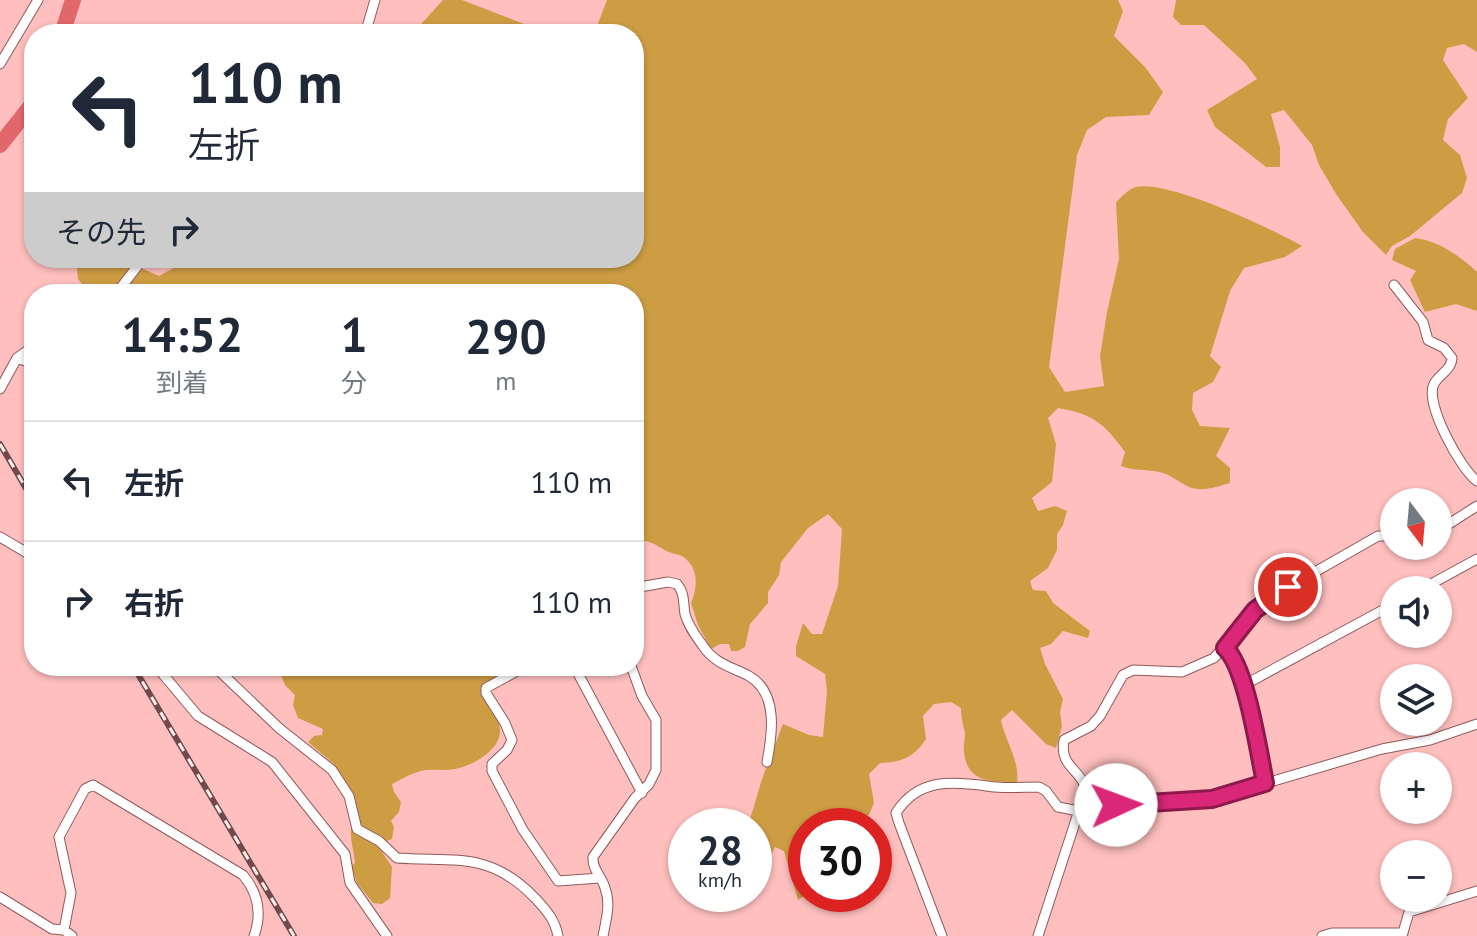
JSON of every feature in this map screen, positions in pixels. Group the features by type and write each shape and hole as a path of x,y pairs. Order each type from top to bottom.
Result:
{"street":[{"path":"0,64 38,0"},
{"path":"368,24 375,0"},
{"path":"124,284 136,268"},
{"path":"1394,285 1423,322 1428,340 1444,348 1452,358 1451,365 1433,385 1432,395 1459,461 1465,472 1477,481"},
{"path":"0,389 17,358 24,353"},
{"path":"17,358 24,360"},
{"path":"1452,522 1477,506"},
{"path":"1038,936 1086,789 1084,780 1066,763 1062,750 1064,740 1091,726 1123,675 1133,670 1182,672 1214,658 1264,601 1380,536"},
{"path":"0,537 24,551"},
{"path":"1446,576 1477,559"},
{"path":"644,586 668,582 677,584 683,593 691,628 706,651 723,665 758,683 770,709 773,727 767,762"},
{"path":"1244,685 1380,612"},
{"path":"1225,648 1232,654 1244,685 1265,783"},
{"path":"164,676 198,716 272,762 345,854 350,883 387,936"},
{"path":"224,676 279,728 332,770 349,796 357,829 379,841 397,858 456,859 501,870 553,918 558,936"},
{"path":"508,676 486,688 512,740 507,750 492,764 492,771 523,830 558,881 600,878"},
{"path":"579,676 642,793"},
{"path":"603,936 609,904 605,885 593,867 593,857 656,770 656,720 635,676"},
{"path":"1083,800 1123,807 1212,799 1382,749 1430,740 1477,724"},
{"path":"942,936 896,813 902,802 935,783 973,783 1039,787 1058,807 1079,811"},
{"path":"0,897 52,929 68,933 71,893 59,837 85,789 93,785 243,875 259,907 254,936"},
{"path":"1322,936 1332,933 1403,934 1409,912 1477,891"}],"shaded area":[{"path":"443,0 462,0 524,24 421,24"},
{"path":"607,0 1118,0 1123,11 1114,36 1145,67 1163,92 1149,115 1106,117 1087,130 1077,155 1049,367 1065,392 1104,386 1100,356 1119,259 1116,202 1130,189 1151,187 1195,198 1302,246 1285,257 1244,268 1230,291 1210,356 1221,367 1213,382 1193,393 1192,410 1200,426 1230,428 1216,456 1230,468 1230,483 1197,489 1163,473 1121,466 1125,452 1097,421 1058,408 1048,418 1056,444 1052,482 1032,498 1038,511 1055,506 1067,511 1057,534 1057,550 1048,568 1030,581 1033,590 1046,591 1053,603 1090,631 1088,638 1063,631 1051,644 1040,648 1063,699 1060,712 1062,726 1056,748 1046,744 1012,710 1001,720 1016,766 1017,782 982,779 970,770 966,762 961,708 951,702 934,704 923,716 926,739 916,751 895,762 880,763 869,774 874,803 872,808 788,808 788,865 784,851 775,847 772,853 772,808 753,808 783,724 809,735 823,737 827,691 825,674 796,656 796,646 803,623 812,634 822,634 838,586 842,529 828,514 808,528 781,562 779,575 768,592 768,603 750,624 745,647 731,651 729,644 720,644 711,649 691,603 696,584 692,566 682,556 644,541 644,284 82,284 78,279 77,268 141,268 159,276 174,268 644,268 644,24 598,24"},
{"path":"1176,0 1477,0 1477,52 1464,44 1447,48 1443,60 1468,98 1448,119 1443,140 1460,155 1467,178 1462,193 1410,236 1392,246 1386,255 1363,232 1336,194 1319,165 1312,145 1284,110 1271,114 1280,147 1280,167 1266,167 1215,127 1207,110 1257,79 1245,63 1204,25 1181,25 1173,17"},
{"path":"1415,238 1449,250 1477,272 1477,311 1456,304 1425,312 1410,280 1416,271 1392,260 1395,249"},
{"path":"281,676 506,676 485,691 500,727 499,739 491,750 465,766 421,771 392,784 401,802 399,812 391,821 394,827 392,839 384,842 380,849 392,867 390,898 382,904 373,903 357,883 351,866 355,863 351,837 353,803 349,789 335,773 334,764 308,742 314,736 322,735 323,729 298,718 293,705 295,695"}],"waterway":[{"path":"65,24 73,0"},
{"path":"0,145 24,115"}],"railway":[{"path":"0,444 24,485"},
{"path":"139,676 294,936"}],"route":[{"path":"1116,805 1123,807 1212,799 1265,783 1244,685 1232,654 1225,648 1264,601 1288,587"}]}
